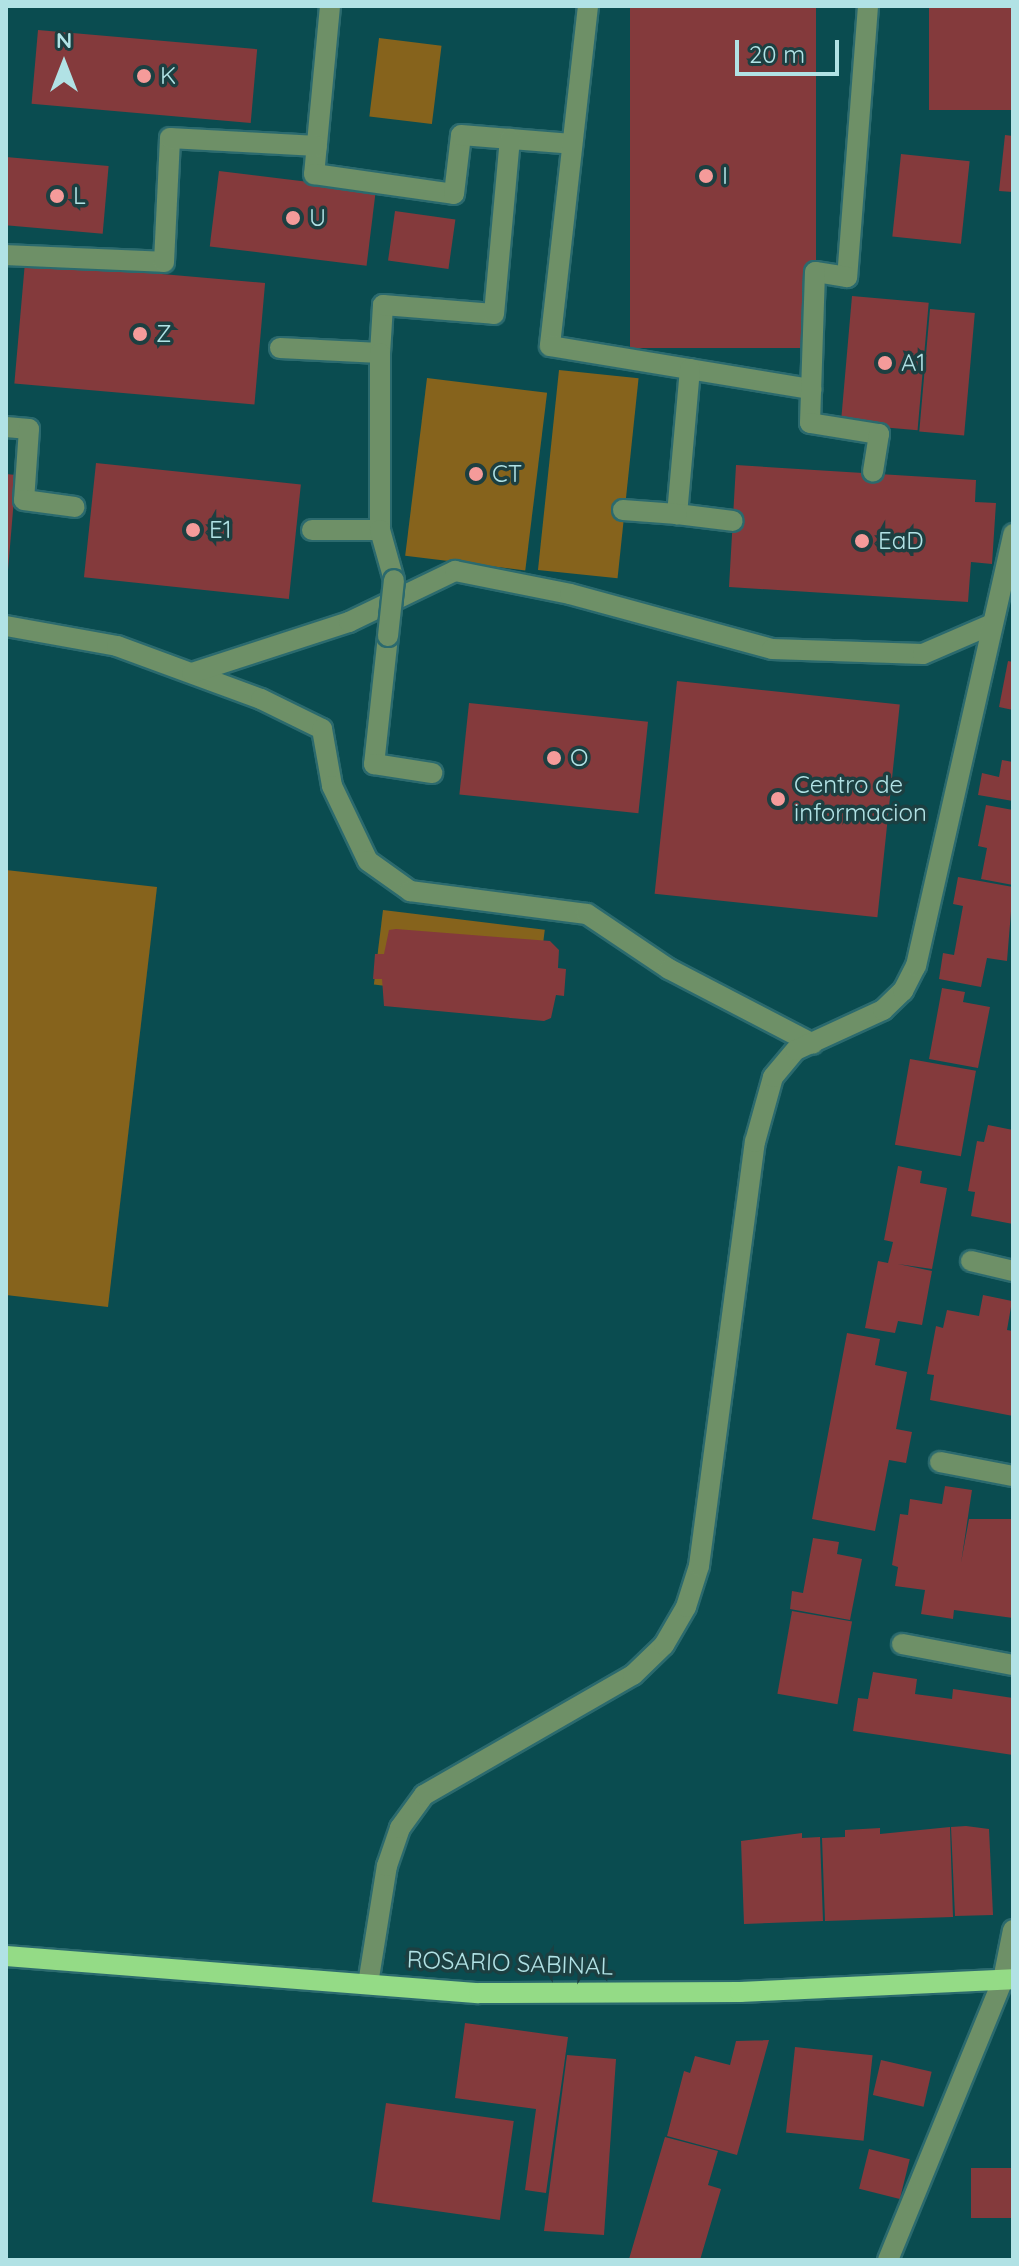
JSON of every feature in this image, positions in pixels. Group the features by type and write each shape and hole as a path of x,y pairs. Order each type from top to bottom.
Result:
{"main road":[{"name":"ROSARIO SABINAL","path":"6,1956 479,1993 740,1992 1008,1980"}],"street":[{"path":"330,6 314,174 454,194 461,135 572,144"},
{"path":"588,6 550,346 811,389"},
{"path":"868,6 847,277 815,272 810,423 879,434 873,472"},
{"path":"6,255 164,262 170,138 317,146"},
{"path":"432,773 374,764 394,580 380,530 383,305 494,314 510,139"},
{"path":"280,348 380,353"},
{"path":"677,514 690,369"},
{"path":"6,427 29,429 24,500 75,507"},
{"path":"623,510 733,521"},
{"path":"312,530 380,530"},
{"path":"368,1984 387,1866 400,1828 424,1795 633,1675 664,1645 686,1607 699,1566 755,1142 773,1077 789,1056 883,1010 903,991 916,966 990,625 1013,534"},
{"path":"192,673 349,622 455,571 570,594 772,649 923,654 990,625"},
{"path":"6,626 117,646 192,673 322,729 332,786 368,861 410,891 587,914 669,969 813,1044"},
{"path":"971,1261 1013,1271"},
{"path":"940,1462 1013,1476"},
{"path":"902,1644 1013,1665"},
{"path":"888,2260 1008,1980 1013,1930"}],"shaded area":[{"path":"379,38 442,46 432,124 369,116"},
{"path":"559,370 639,378 618,578 538,570"},
{"name":"CT","path":"427,378 547,393 525,570 405,556"},
{"path":"6,870 157,887 108,1307 6,1295"},
{"path":"383,910 545,930 536,1004 374,984"}],"building":[{"name":"I","path":"630,6 816,6 816,348 630,348"},
{"path":"929,6 1013,6 1013,110 929,110"},
{"name":"K","path":"38,30 257,49 251,123 32,104"},
{"path":"1005,135 1013,136 1013,192 999,191"},
{"path":"901,154 970,161 961,244 892,237"},
{"name":"L","path":"6,157 109,166 103,234 6,225"},
{"name":"U","path":"219,171 376,190 367,266 210,246"},
{"path":"395,211 455,219 448,269 388,261"},
{"name":"Z","path":"25,262 265,283 254,405 14,384"},
{"name":"A1","path":"852,296 929,303 918,430 841,424"},
{"path":"930,309 975,313 964,435 919,432"},
{"name":"E1","path":"96,463 301,485 289,599 84,577"},
{"name":"EaD","path":"736,465 976,480 975,502 996,503 992,564 971,562 968,602 729,587"},
{"path":"6,474 16,475 8,570 6,570"},
{"path":"1008,661 1013,662 1013,710 999,707"},
{"name":"Centro de informacion","path":"677,681 900,704 877,917 655,894"},
{"name":"O","path":"469,703 648,722 638,813 459,794"},
{"path":"1002,760 1013,762 1013,801 978,795 982,773 999,777"},
{"path":"986,805 1013,810 1013,885 981,879 987,848 978,846"},
{"path":"958,877 1013,887 1007,961 987,958 981,987 939,979 943,953 954,955 963,906 953,904"},
{"path":"389,930 550,941 559,950 558,968 566,969 564,996 556,995 551,1018 544,1021 384,1006 382,979 373,979 375,954 384,954"},
{"path":"942,988 965,992 963,1002 990,1007 978,1068 929,1059"},
{"path":"910,1059 976,1071 961,1156 895,1145"},
{"path":"988,1125 1013,1130 1013,1224 971,1216 975,1192 968,1191 977,1141 984,1142"},
{"path":"898,1166 922,1171 920,1183 947,1188 932,1269 898,1264 932,1271 922,1325 898,1321 895,1333 865,1328 878,1261 888,1263 893,1242 884,1240"},
{"path":"983,1295 1012,1301 1007,1330 1013,1331 1013,1416 930,1400 934,1375 927,1374 936,1326 943,1328 947,1310 979,1316"},
{"path":"847,1333 880,1339 875,1365 907,1372 896,1429 912,1432 906,1463 889,1460 875,1531 812,1519"},
{"path":"945,1486 972,1490 961,1563 969,1519 1013,1519 1013,1618 954,1610 953,1619 921,1614 925,1590 895,1586 898,1567 892,1565 900,1514 908,1515 910,1499 942,1504"},
{"path":"813,1538 839,1542 837,1554 862,1559 850,1620 790,1609 792,1591 803,1593"},
{"path":"792,1611 852,1622 837,1704 777,1694"},
{"path":"873,1672 917,1679 915,1694 952,1699 953,1689 1013,1698 1013,1755 853,1731 858,1698 868,1699"},
{"path":"950,1827 953,1917 825,1921 822,1838 845,1837 845,1830 880,1828 880,1834"},
{"path":"951,1827 989,1829 993,1915 955,1916"},
{"path":"802,1833 802,1838 820,1837 823,1921 744,1924 741,1841"},
{"path":"465,2023 568,2037 546,2193 525,2190 536,2109 455,2098"},
{"path":"769,2040 737,2155 667,2136 684,2071 690,2073 695,2056 730,2065 736,2041"},
{"path":"795,2047 873,2055 864,2141 786,2133"},
{"path":"567,2055 616,2059 604,2235 544,2231"},
{"path":"881,2060 932,2072 924,2107 873,2095"},
{"path":"386,2103 514,2121 500,2220 372,2202"},
{"path":"665,2137 718,2151 708,2185 721,2189 700,2260 629,2259"},
{"path":"869,2149 910,2159 900,2199 859,2189"},
{"path":"971,2168 1013,2168 1013,2218 971,2218"}],"place":[{"name":"K","path":"144,76"},
{"name":"I","path":"706,176"},
{"name":"L","path":"57,196"},
{"name":"U","path":"293,218"},
{"name":"Z","path":"140,334"},
{"name":"A1","path":"885,363"},
{"name":"CT","path":"476,474"},
{"name":"E1","path":"193,530"},
{"name":"EaD","path":"862,541"},
{"name":"O","path":"554,758"},
{"name":"Centro de informacion","path":"778,799"}]}
